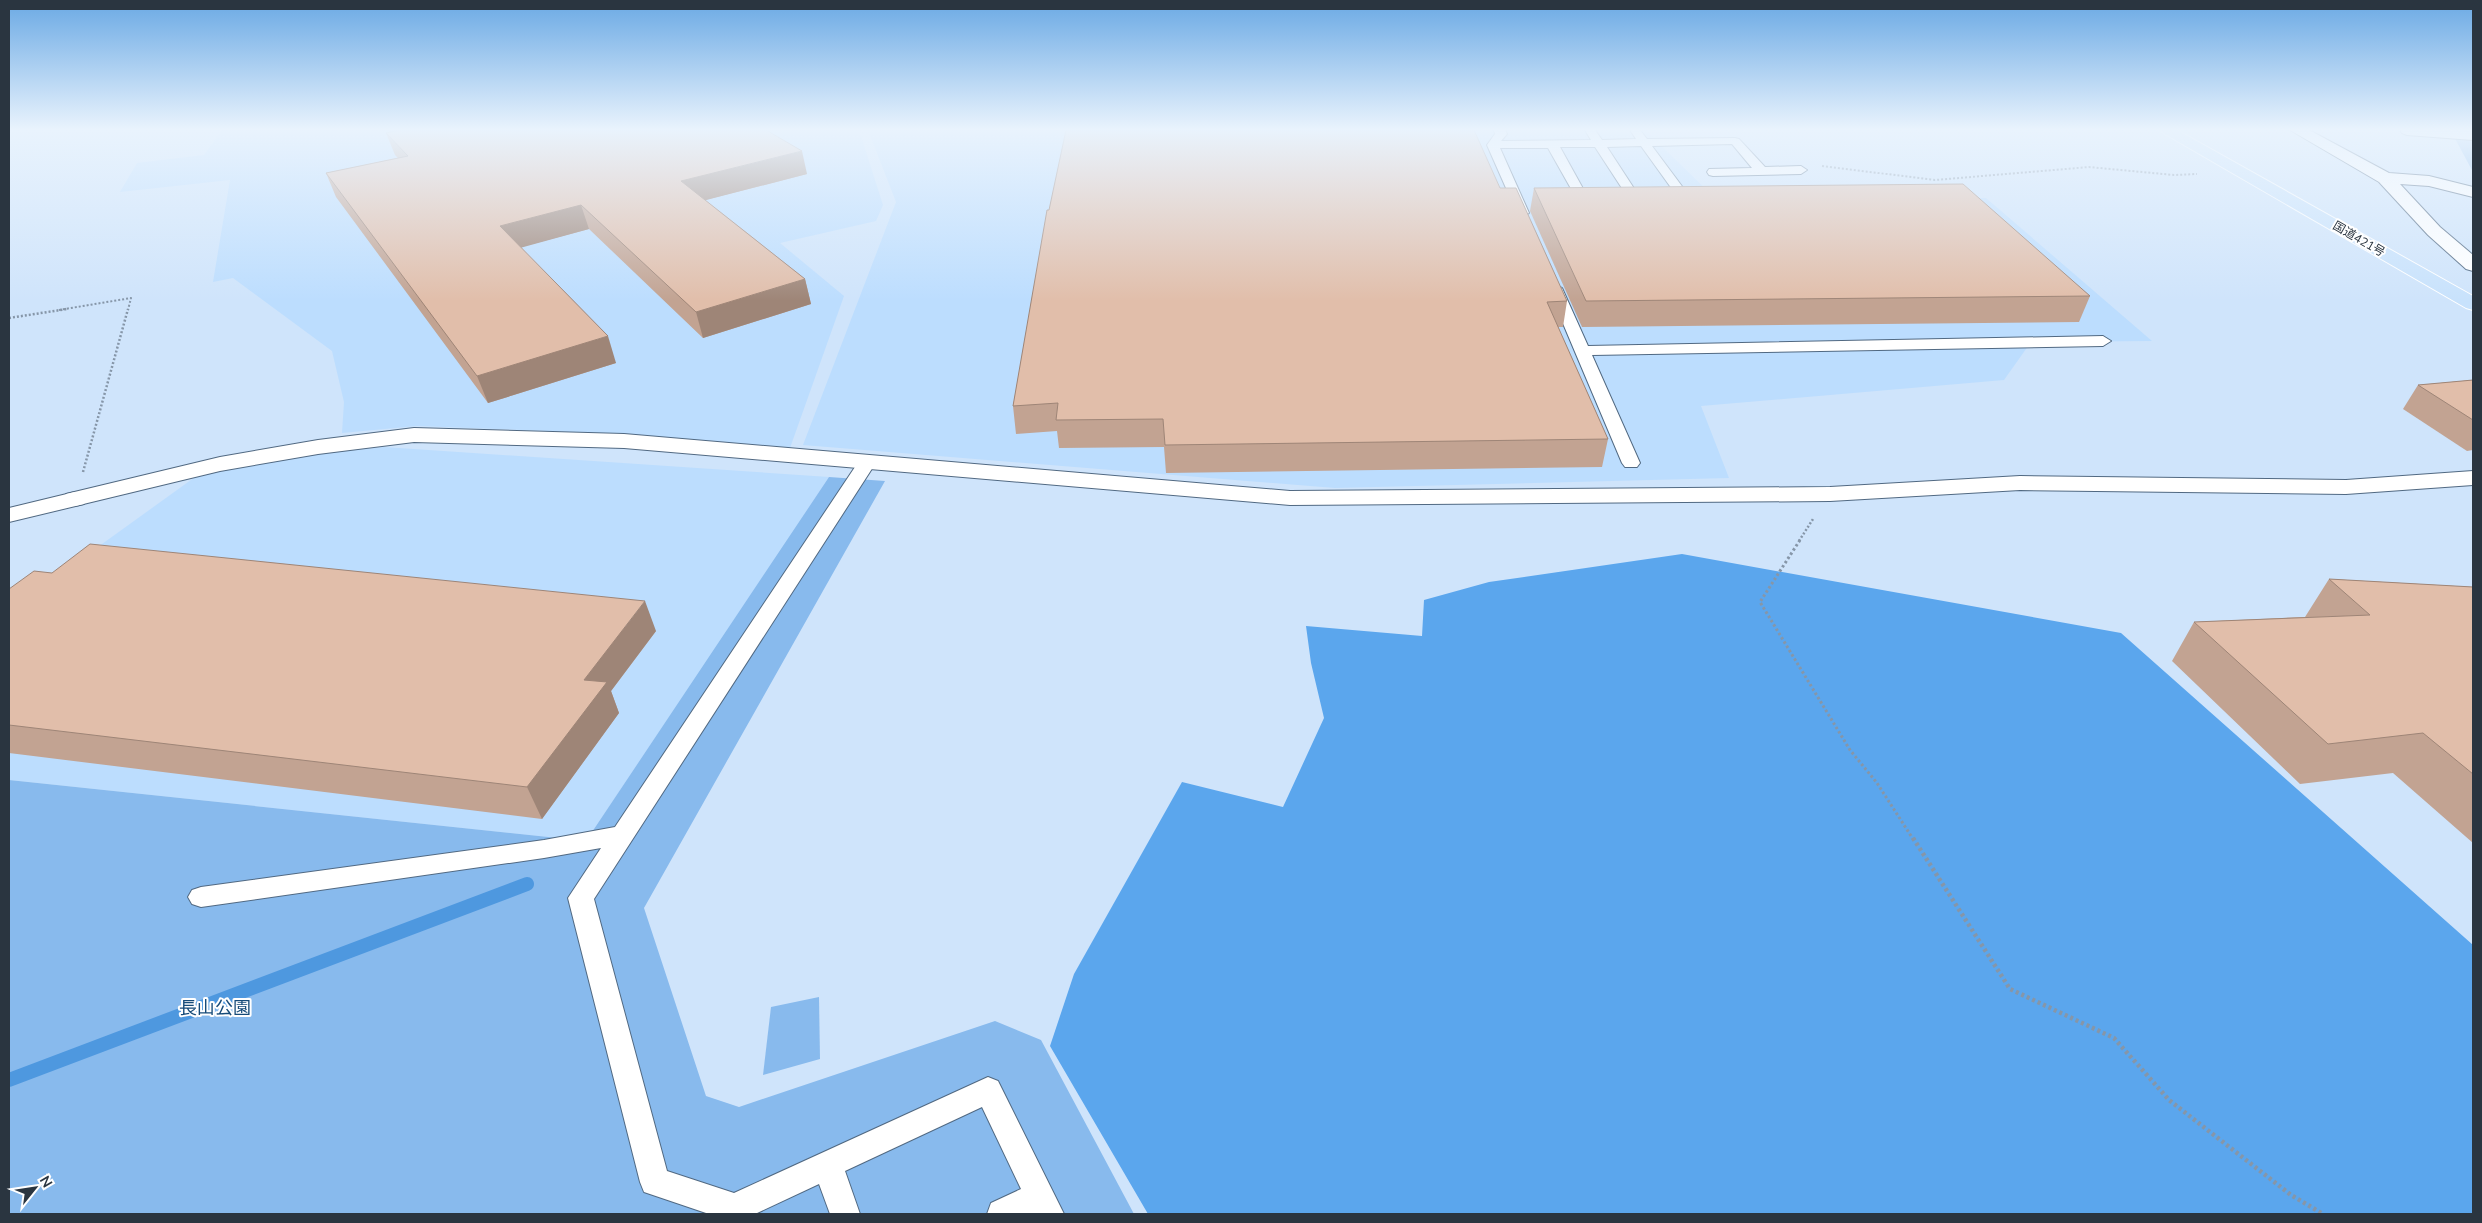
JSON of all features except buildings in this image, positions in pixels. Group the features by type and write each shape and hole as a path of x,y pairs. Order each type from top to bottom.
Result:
{"highway":[{"name":"国道421号","path":"2268,187 2473,304"}],"street":[{"path":"2393,187 2434,231 2473,265"},
{"path":"2453,187 2473,192"},
{"path":"9,515 220,464 318,447 414,435 624,441 866,464 1290,498 1830,494 2020,483 2346,487 2473,478"}],"lane":[{"path":"1516,187 1520,195 1527,223"},
{"path":"1562,194 1585,194 1580,187"},
{"path":"1614,194 1636,193 1632,187"},
{"path":"1661,193 1686,193 1681,187"},
{"path":"1551,278 1632,462"},
{"path":"1583,351 2103,341"},
{"path":"866,464 582,898 655,1182 734,1208 988,1090 1045,1204 1002,1214"},
{"path":"202,897 544,850 623,835"},
{"path":"828,1164 845,1214"}],"path":[{"path":"9,318 131,298 75,499"},
{"path":"1830,494 1760,602 1850,750 1878,784 2010,989 2114,1038 2169,1100 2291,1195 2323,1214"}],"shaded area":[{"path":"123,187 165,187 120,192"},
{"path":"229,187 877,187 883,205 876,221 780,243 844,296 790,448 598,433 417,426 342,433 344,402 332,351 233,278 213,282"},
{"path":"890,187 1704,187 1718,201 1986,198 2152,341 2031,342 2004,380 1701,406 1729,478 1335,488 803,445 896,202"},
{"path":"384,447 829,477 586,841 9,780 9,611 202,472 306,455"},
{"path":"1682,554 2121,633 2473,945 2473,1214 1148,1214 1050,1046 1074,974 1182,782 1283,807 1324,718 1311,663 1306,626 1422,636 1424,600 1489,582"}],"green space":[{"name":"長山公園","path":"829,477 885,481 644,908 706,1096 739,1107 995,1021 1041,1040 1134,1214 9,1214 9,780 586,841"},
{"path":"819,997 820,1059 763,1075 771,1007"}],"waterway":[{"path":"9,1080 527,884"}]}
